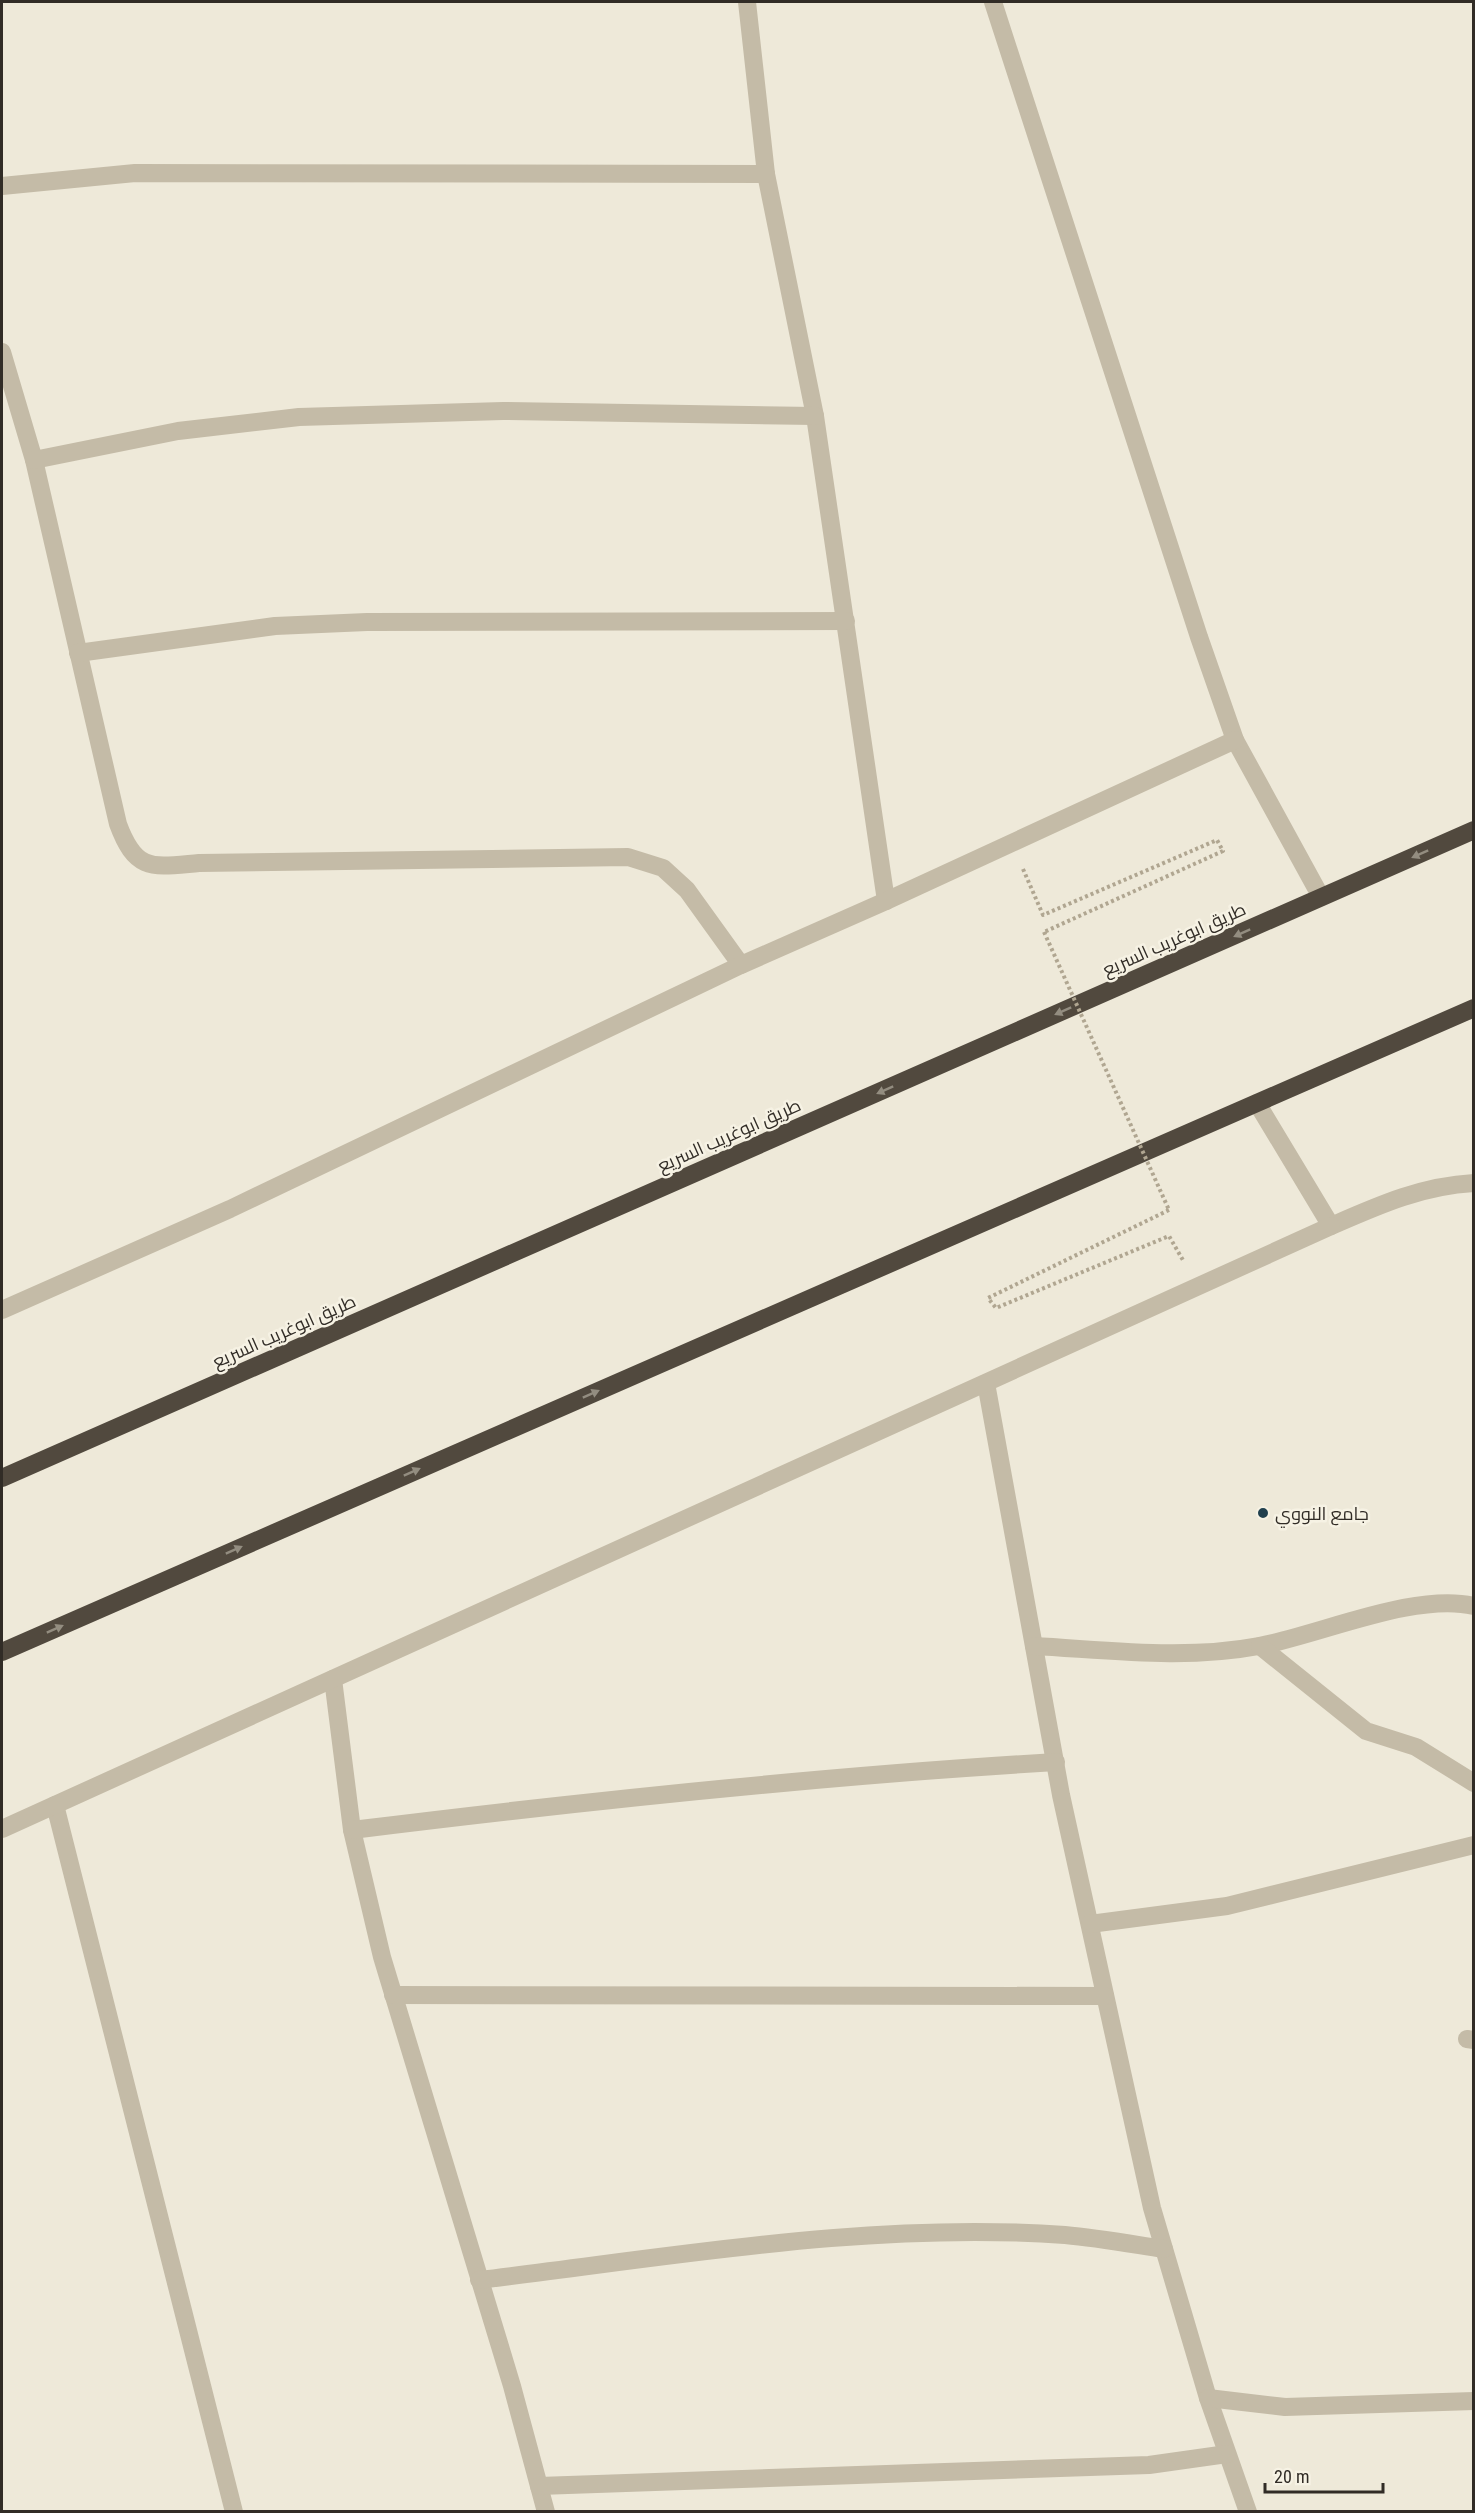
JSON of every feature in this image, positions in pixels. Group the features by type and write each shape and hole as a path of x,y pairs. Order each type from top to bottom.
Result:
{"highway":[{"name":"طريق ابوغريب السريع","path":"2,1478 1473,830"},
{"path":"2,1652 1473,1008"}],"street":[{"path":"747,2 766,174 815,416 886,901"},
{"path":"993,2 1199,637 1235,740 1321,897"},
{"path":"2,186 135,173 766,174"},
{"path":"2,352 34,460 118,824 125,845 140,862 164,866 199,863 628,857 663,868 687,890 741,965"},
{"path":"34,460 178,431 299,417 502,411 815,416"},
{"path":"78,652 275,626 367,622 846,621"},
{"path":"2,1310 230,1209 741,965 1012,844 1235,740"},
{"path":"1257,1102 1331,1226"},
{"path":"2,1829 1381,1204 1425,1189 1473,1184"},
{"path":"986,1383 1056,1762 1152,2208 1208,2398 1248,2511"},
{"path":"1035,1646 1204,1653 1260,1646 1424,1605 1456,1602 1473,1606"},
{"path":"1260,1646 1366,1731 1416,1747 1473,1783"},
{"path":"333,1679 352,1830 393,1995 512,2386 546,2511"},
{"path":"352,1830 533,1807 726,1787 916,1770 1056,1762"},
{"path":"55,1805 234,2511"},
{"path":"1090,1924 1227,1906 1473,1845"},
{"path":"393,1995 1105,1996"},
{"path":"479,2280 805,2241 933,2233 1065,2235 1164,2249"},
{"path":"1208,2398 1285,2407 1473,2401"},
{"path":"539,2486 1149,2465 1227,2454"}],"path":[{"path":"1012,844 1043,915 1217,840 1223,851 1044,932 1169,1210 988,1298 996,1308 1169,1236"}],"place":[{"name":"جامع النووي","path":"1263,1513"}]}
